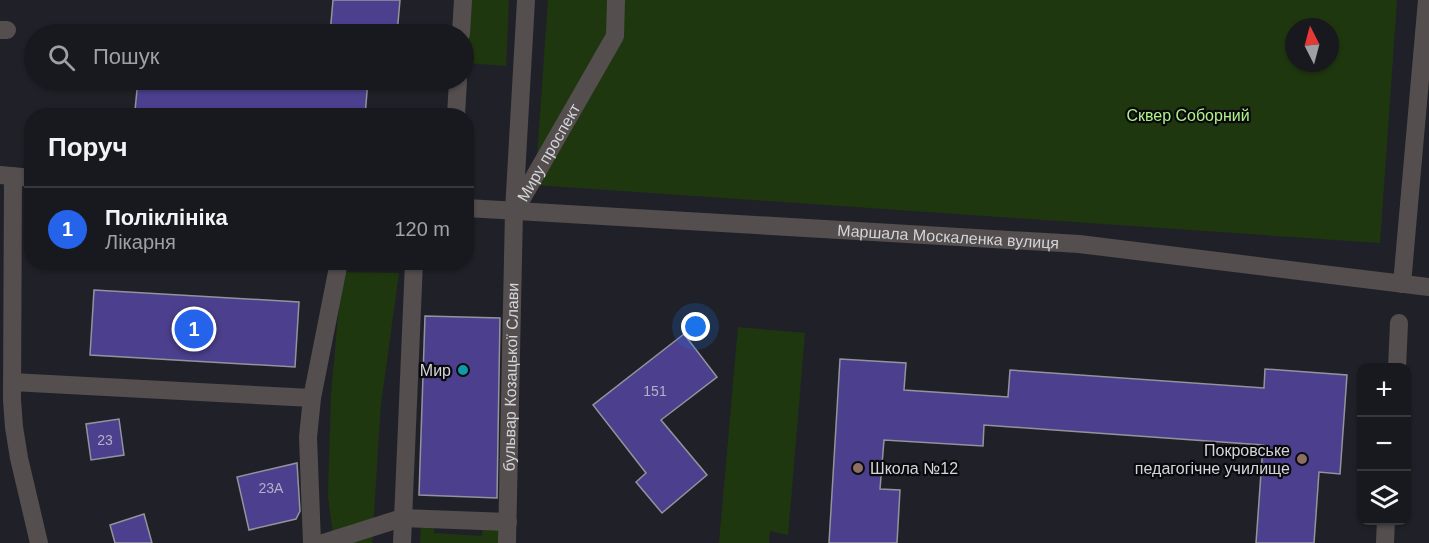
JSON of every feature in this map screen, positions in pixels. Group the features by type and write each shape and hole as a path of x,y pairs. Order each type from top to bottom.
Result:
{"street":[{"path":"462,24 463,0"},
{"name":"Миру проспект","path":"514,211 526,0"},
{"name":"Миру проспект","path":"514,211 615,36 616,0"},
{"path":"1402,284 1427,0"},
{"path":"456,108 457,90"},
{"path":"15,176 8,389 16,438 39,543"},
{"name":"Маршала Москаленка вулиця","path":"474,208 1079,244 1429,287"},
{"name":"бульвар Козацької Слави","path":"507,543 514,211"},
{"path":"312,543 308,437 312,398 337,270"},
{"path":"402,543 414,270"},
{"path":"1397,363 1399,322"},
{"path":"8,389 312,398"},
{"path":"323,543 402,518 508,522"},
{"path":"1385,543 1386,525"}],"green space":[{"path":"469,0 509,0 506,66 474,64 474,24 468,24"},
{"name":"Сквер Соборний","path":"548,0 1397,0 1380,243 535,185"},
{"path":"342,272 399,273 381,404 372,543 334,543 328,497 331,395"},
{"path":"738,327 805,333 788,535 770,531 769,543 719,543"},
{"path":"421,523 434,524 434,533 482,536 483,528 499,529 498,543 420,543"}],"building":[{"path":"333,0 400,0 398,24 331,24"},
{"path":"137,90 367,90 366,108 135,108"},
{"path":"94,290 299,302 295,367 90,355"},
{"path":"425,316 500,318 497,498 419,495"},
{"path":"684,334 717,377 661,420 707,475 662,513 636,482 646,473 593,405"},
{"name":"Покровське педагогічне училище","path":"840,359 906,363 904,390 1008,397 1010,370 1264,388 1265,369 1347,375 1340,474 1319,472 1314,543 1256,543 1263,445 984,425 983,446 884,440 880,489 900,490 897,543 829,543"},
{"path":"119,419 124,455 91,460 86,424"},
{"path":"297,463 300,511 296,519 249,530 237,477"},
{"path":"144,514 152,543 115,543 110,525"}],"place":[{"name":"Поліклініка","path":"194,329"},
{"name":"Мир","path":"463,370"},
{"name":"Покровське педагогічне училище","path":"1302,459"},
{"name":"Школа №12","path":"858,468"}]}
